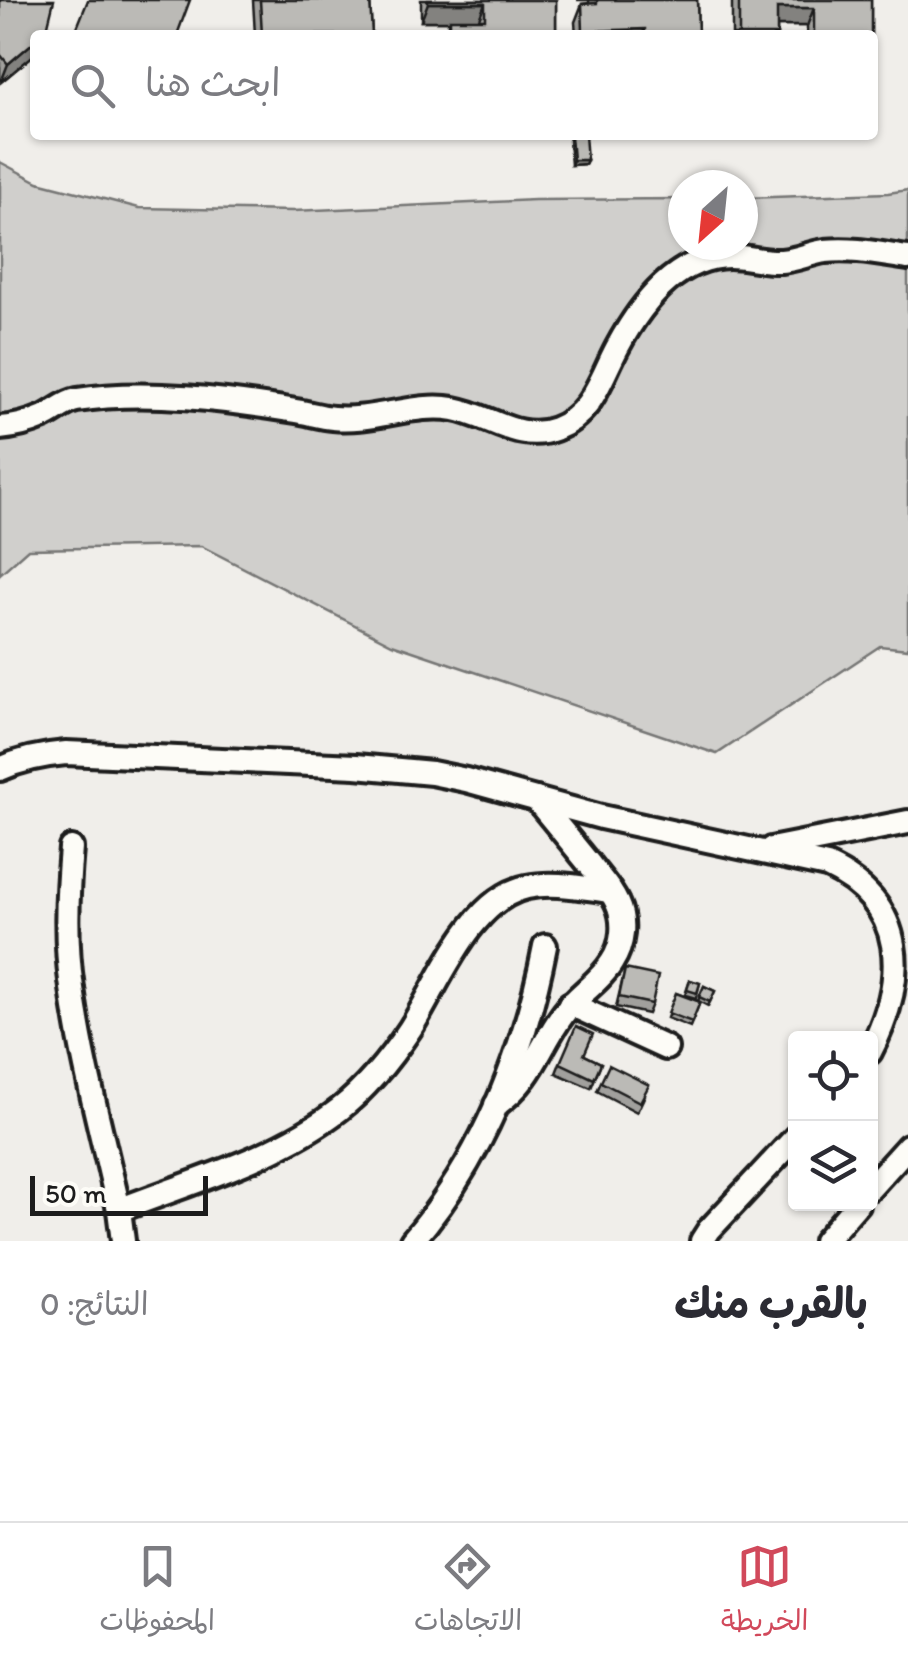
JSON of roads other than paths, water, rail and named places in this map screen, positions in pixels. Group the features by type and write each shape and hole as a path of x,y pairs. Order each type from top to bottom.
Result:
{"street":[{"path":"0,428 44,417 73,401 182,396 332,418 365,419 424,408 452,408 526,434 551,431 573,421 590,404 625,333 640,313 672,277 698,262 726,256 776,261 852,250 908,258"},
{"path":"0,769 41,754 66,753 432,773 636,826 827,866 846,875 877,900 897,932 899,978 878,1038"},
{"path":"496,1105 510,1096 531,1072 558,1021 606,970 620,945 622,916 610,890 536,799"},
{"path":"763,851 908,822"},
{"path":"71,848 67,910 72,987 123,1241"},
{"path":"119,1210 284,1145 342,1107 391,1057 470,927 495,901 510,892 545,885 610,890"},
{"path":"412,1241 454,1186 486,1130 527,1022 545,946"},
{"path":"570,1004 666,1048"},
{"path":"878,1179 908,1146"},
{"path":"702,1241 788,1147"},
{"path":"825,1241 851,1211"}]}
